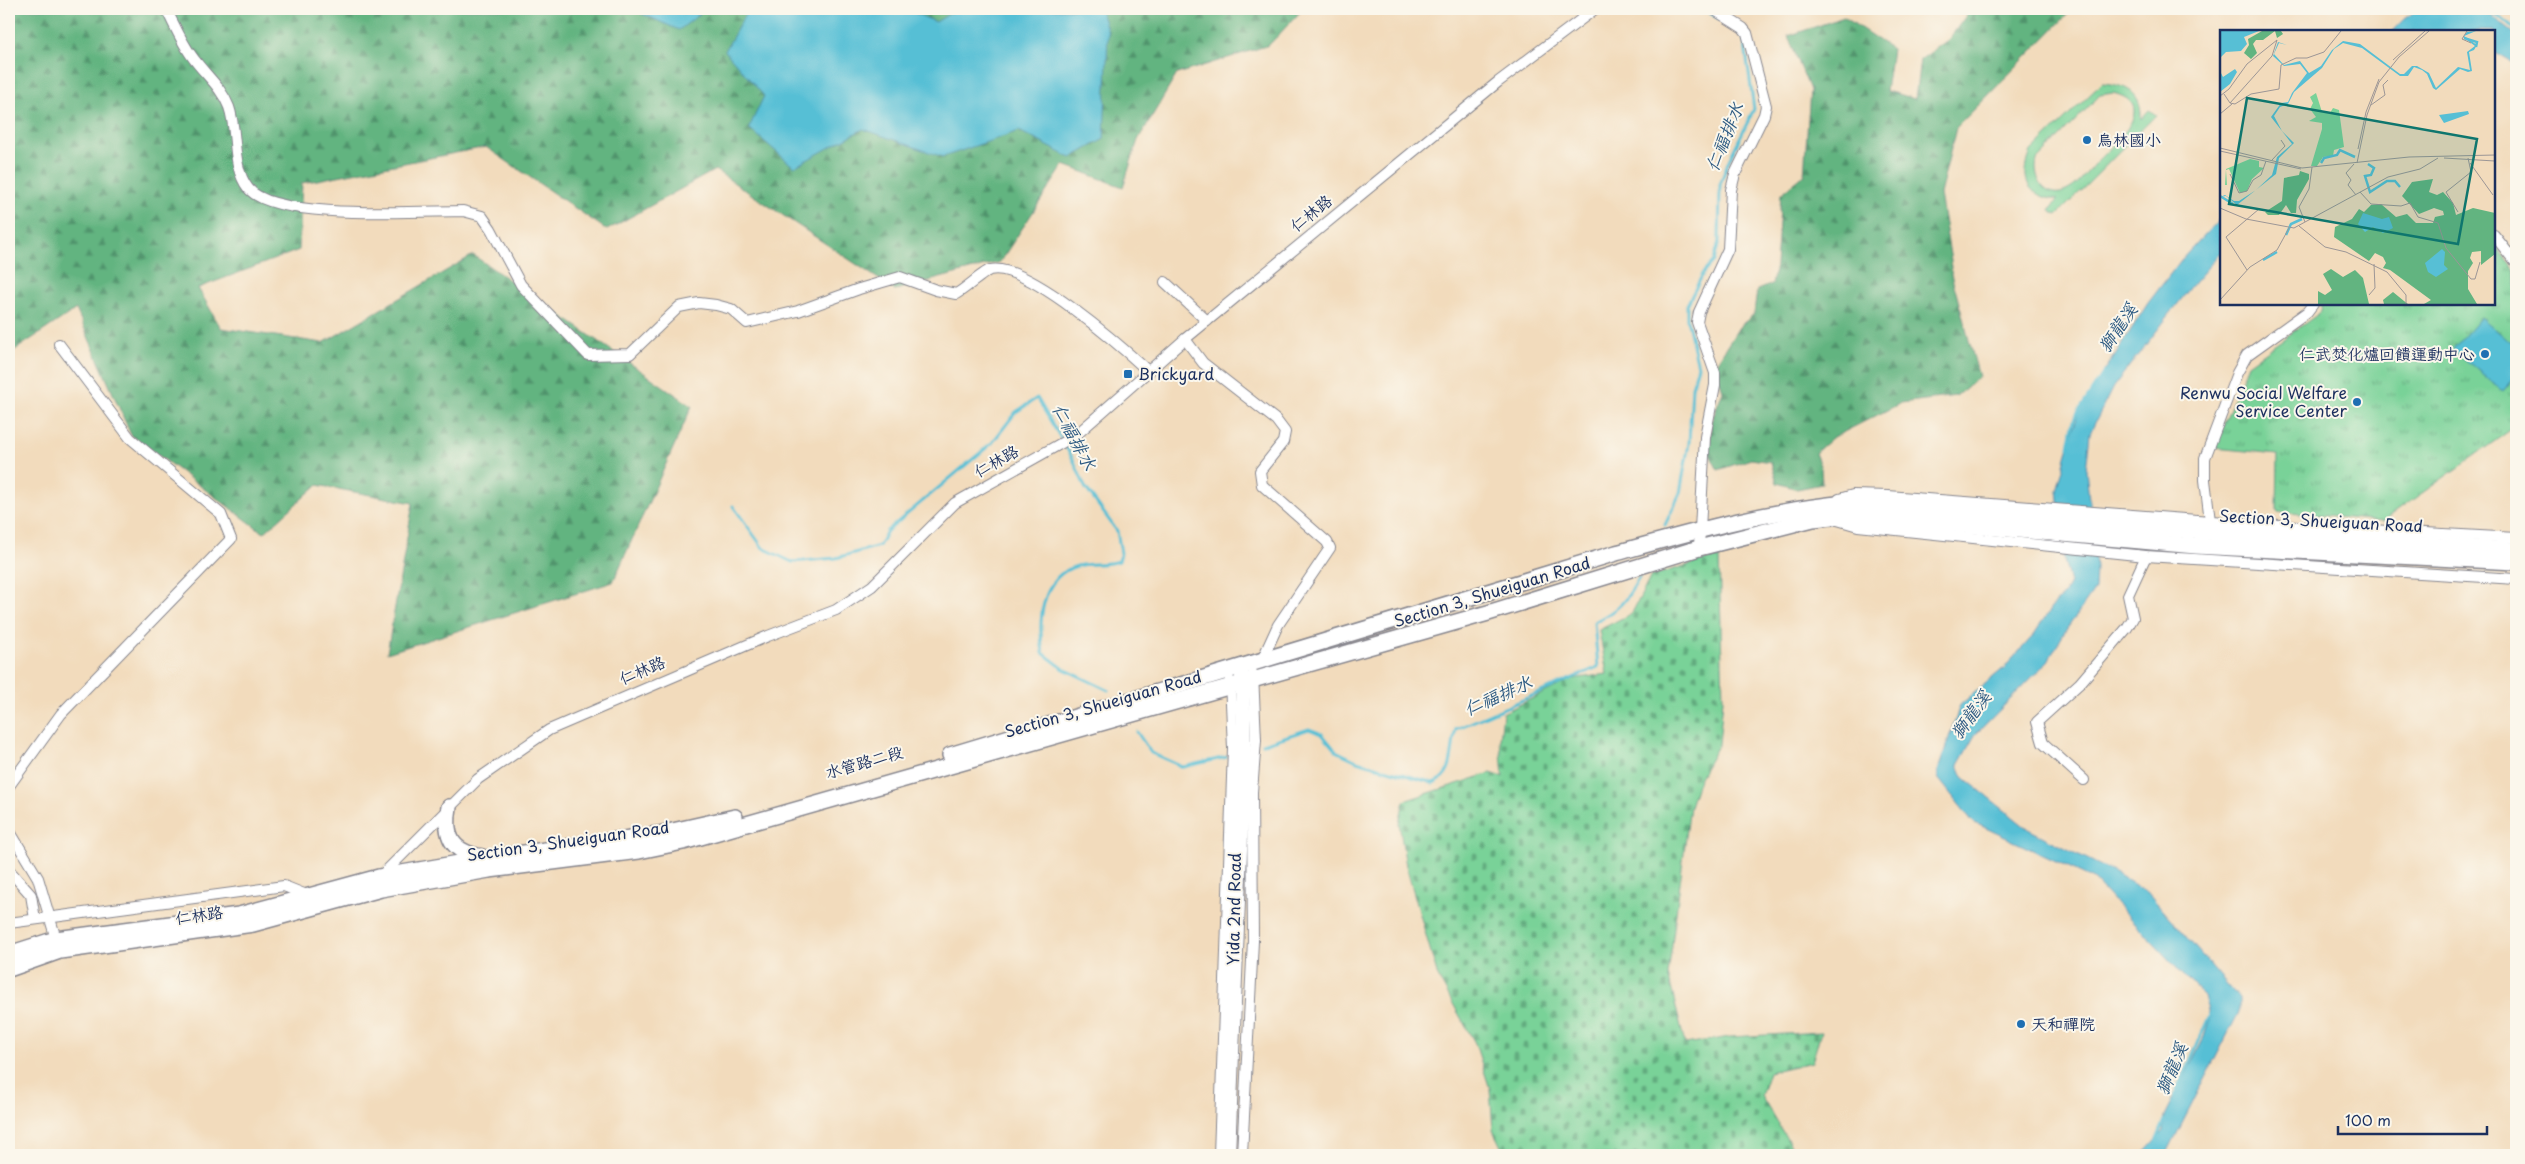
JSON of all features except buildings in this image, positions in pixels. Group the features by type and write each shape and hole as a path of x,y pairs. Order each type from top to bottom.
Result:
{"main road":[{"name":"Section 3, Shueiguan Road","path":"1246,665 1475,594 1700,530 1811,506 1865,504 2032,526"},
{"name":"Section 3, Shueiguan Road","path":"380,883 639,851 683,842 1488,613 1700,548 1826,517 1851,515 2032,526"},
{"path":"2032,526 2125,533"},
{"name":"Section 3, Shueiguan Road","path":"2125,533 2206,526 2516,550"},
{"name":"Section 3, Shueiguan Road","path":"2125,533 2194,552 2516,562"},
{"name":"水管路二段","path":"488,858 659,834 730,818 927,762 1246,665"},
{"path":"449,807 446,824 450,838 460,851 488,858"},
{"name":"Section 3, Shueiguan Road","path":"380,883 488,858"},
{"name":"仁林路","path":"9,954 56,938 239,915 309,896 380,883"},
{"name":"仁林路","path":"9,969 60,951 253,924 380,883"}],"street":[{"path":"166,9 191,55 222,94 229,108 240,173 248,188 257,196 281,205 308,210 463,211 482,216 492,229 521,284 588,355 630,354 679,307 699,303 716,305 730,310 747,324 798,311 859,289 900,277 936,290 956,294 971,286 989,270 1005,270 1042,289 1095,324 1149,372"},
{"name":"仁林路","path":"380,883 449,807 478,779 549,730 768,636 836,610 872,586 955,503 1076,435 1185,339 1498,82 1595,9"},
{"path":"1700,548 1705,437 1715,385 1714,374 1697,322 1699,312 1728,249 1731,190 1735,174 1764,115 1766,106 1747,33 1743,28 1713,9"},
{"path":"2495,236 2516,263"},
{"path":"1165,282 1207,321"},
{"path":"2194,552 2206,526 2205,458 2237,372 2247,355 2307,312 2312,305"},
{"path":"1185,339 1203,363 1276,420 1285,432 1283,442 1260,471 1262,485 1328,542 1330,548 1278,625 1246,665"},
{"path":"9,786 61,714 232,539 221,514 130,438 59,344"},
{"path":"2032,526 2125,533"},
{"name":"Section 3, Shueiguan Road","path":"2206,526 2516,538"},
{"name":"Section 3, Shueiguan Road","path":"2125,533 2146,556 2194,552 2516,579"},
{"path":"2084,780 2043,743 2037,722 2080,683 2127,628 2133,618 2128,595 2146,556"},
{"name":"Yida 2nd Road","path":"1219,1155 1233,748 1246,665"},
{"name":"Yida 2nd Road","path":"1228,1155 1244,748 1242,683"},
{"name":"Yida 2nd Road","path":"1242,683 1256,740 1252,792 1253,940 1242,1155"},
{"path":"9,830 38,878 56,938"},
{"path":"9,870 31,895 35,919"},
{"path":"9,923 284,886 309,896"}],"green space":[{"path":"9,9 1303,9 1269,45 1177,74 1138,140 1123,187 1064,165 1000,262 895,290 715,170 607,230 486,147 302,183 299,250 198,288 221,328 323,343 473,255 692,406 613,582 387,653 413,503 317,485 264,533 131,435 76,309 9,354"},
{"path":"1971,9 2073,9 1956,128 1940,194 1952,267 1951,274 1979,377 1956,396 1901,403 1832,438 1815,453 1821,468 1822,484 1797,489 1777,483 1771,462 1751,459 1718,470 1709,453 1711,422 1723,391 1715,365 1739,327 1754,314 1757,290 1772,284 1776,266 1781,194 1804,175 1810,90 1788,36 1844,17 1892,49 1886,91 1915,99 1920,60 1949,39"},
{"path":"2102,83 2126,88 2136,96 2141,110 2141,119 2149,110 2156,115 2057,215 2050,211 2057,200 2039,195 2029,185 2026,178 2027,162 2031,152","holes":["2113,93 2127,99 2133,106 2134,115 2130,125 2080,180 2068,190 2060,193 2048,191 2043,187 2037,174 2037,160 2100,95"]},
{"path":"2495,245 2516,271 2516,426 2383,521 2277,512 2278,454 2214,448 2248,364 2321,312 2322,305 2495,305"},
{"path":"1719,556 1723,699 1719,744 1699,779 1690,806 1668,975 1685,1044 1730,1037 1821,1032 1812,1062 1769,1072 1761,1096 1793,1149 1812,1151 1818,1155 1706,1155 1704,1152 1690,1155 1505,1155 1493,1130 1490,1089 1475,1043 1438,977 1406,866 1399,823 1404,801 1491,773 1503,777 1500,740 1503,713 1572,679 1607,674 1599,630 1632,613 1651,576"}],"water":[{"path":"631,9 697,9 701,13 679,30"},
{"path":"748,9 905,9 936,22 957,9 1100,9 1108,32 1104,139 1071,158 1019,131 943,157 863,129 794,167 749,128 764,96 725,51"},
{"path":"2419,9 2484,9 2516,35 2516,65 2495,53 2495,30 2393,30 2404,19"},
{"name":"獅龍溪","path":"2220,218 2220,253 2194,283 2113,387 2090,433 2086,470 2096,568 2095,589 2066,630 2048,661 1975,735 1958,765 1963,777 2028,829 2119,875 2149,894 2239,998 2239,1012 2166,1155 2142,1155 2163,1132 2165,1116 2204,1037 2210,1017 2204,997 2092,878 1973,822 1938,778 1938,770 1960,705 2004,668 2033,636 2070,583 2064,559 2057,490 2078,413 2148,303 2181,260"},
{"path":"2481,317 2516,347 2516,374 2502,391 2453,349"}],"waterway":[{"name":"仁福排水","path":"1703,9 1718,18"},
{"name":"獅龍溪","path":"2484,9 2501,17 2516,30"},
{"name":"仁福排水","path":"1665,525 1680,493 1689,443 1692,387 1698,366 1687,319 1687,305 1704,272 1714,261 1719,241 1720,185 1728,162 1754,109 1744,38 1737,28"},
{"name":"獅龍溪","path":"2069,447 2074,419 2104,372"},
{"name":"仁福排水","path":"733,506 763,548 792,562 836,558 879,546 887,531 992,443 1016,412 1037,398 1073,459 1085,487 1117,531 1121,553 1119,561 1077,566 1065,571 1055,580 1044,602 1041,628 1043,653 1064,669 1108,690"},
{"name":"仁福排水","path":"1263,744 1309,729 1322,734 1336,751 1357,761 1433,783 1440,779 1449,768 1456,729 1598,667 1594,622 1616,609 1630,593 1639,578"},
{"name":"仁福排水","path":"1137,732 1151,753 1183,767 1227,757"},
{"name":"獅龍溪","path":"2175,1096 2211,1012"},
{"name":"獅龍溪","path":"2156,1142 2165,1120"}],"place":[{"name":"烏林國小","path":"2087,140"},
{"name":"仁武焚化爐回饋運動中心","path":"2485,354"},
{"name":"Brickyard","path":"1128,374"},
{"name":"Renwu Social Welfare Service Center","path":"2357,402"},
{"name":"天和禪院","path":"2021,1024"}]}
